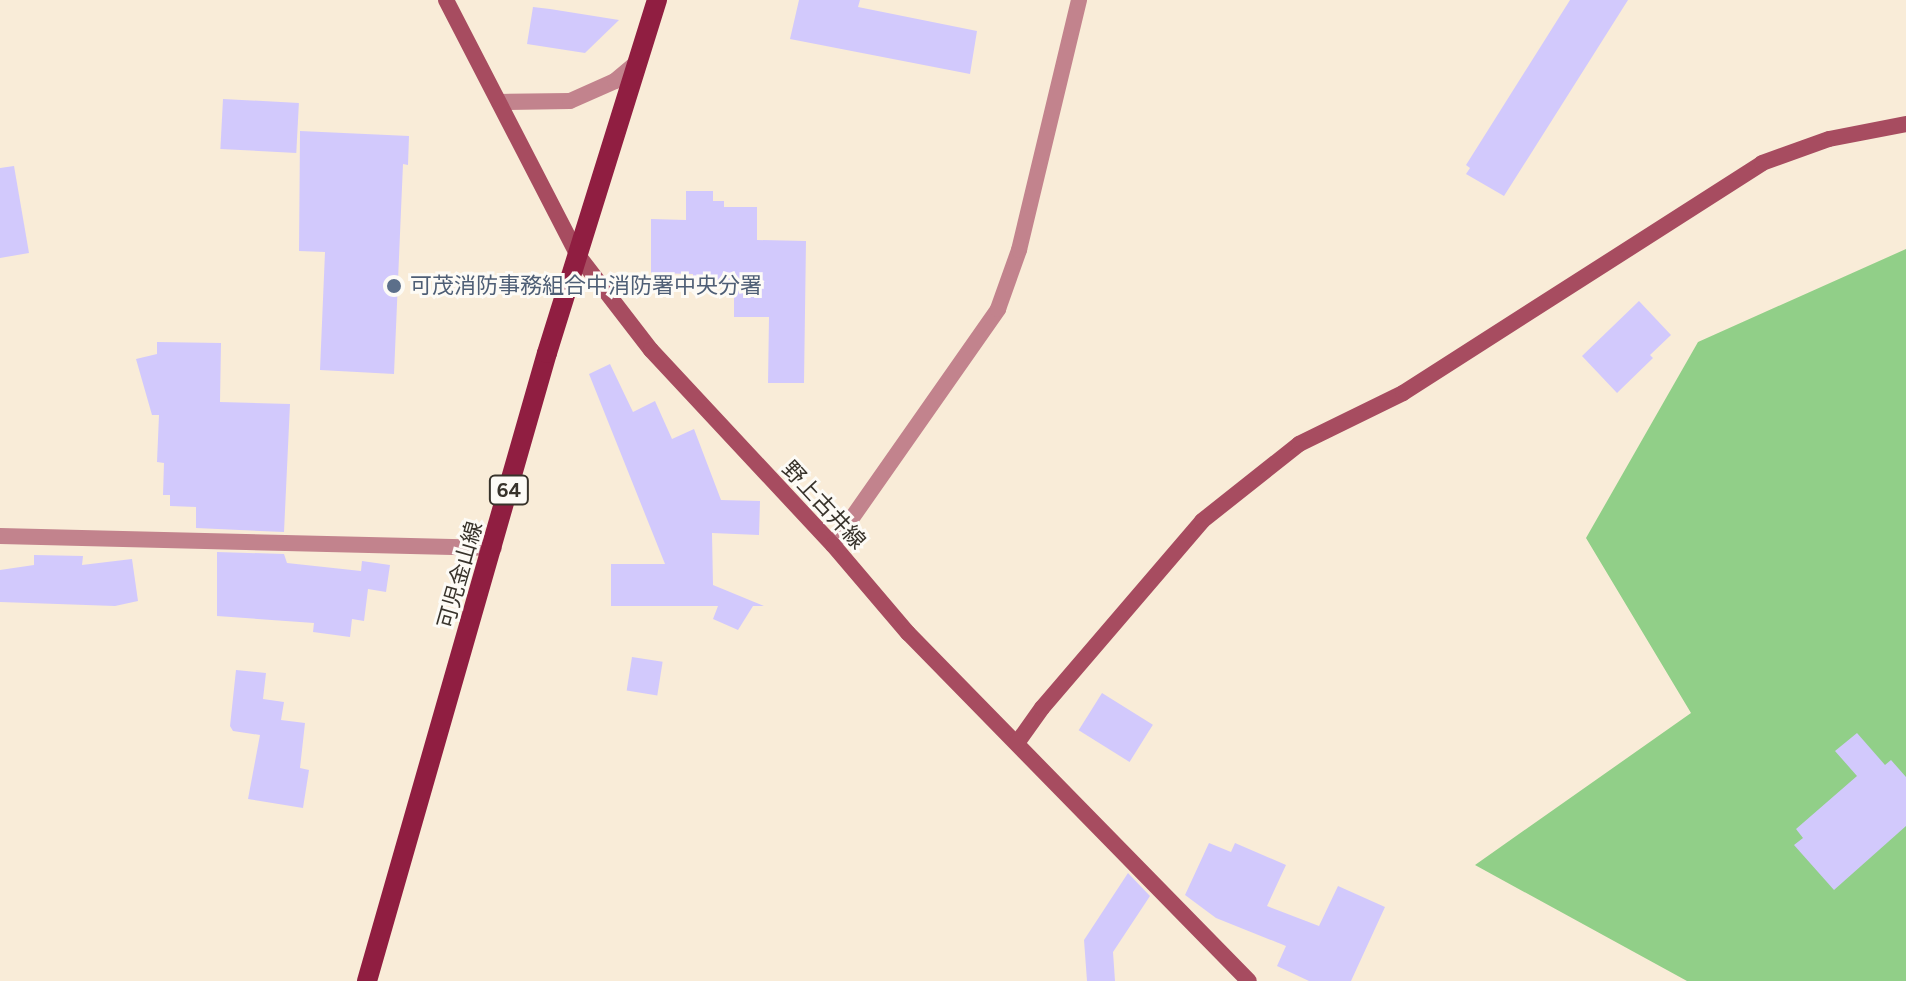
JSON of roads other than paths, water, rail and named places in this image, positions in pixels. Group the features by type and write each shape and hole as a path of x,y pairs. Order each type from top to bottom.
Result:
{"main road":[{"name":"野上古井線","path":"446,0 577,254 651,350 833,545 908,633 1249,981"},
{"name":"可児金山線","path":"367,981 577,254 657,0"},
{"path":"1017,743 1042,708 1202,521 1299,444 1403,393 1762,163 1829,139 1906,124"}],"street":[{"path":"833,545 998,309 1019,250 1079,0"},
{"path":"499,102 570,101 615,81 638,62"},
{"path":"0,536 494,548"}],"place":[{"name":"可茂消防事務組合中消防署中央分署","path":"394,286"}]}
